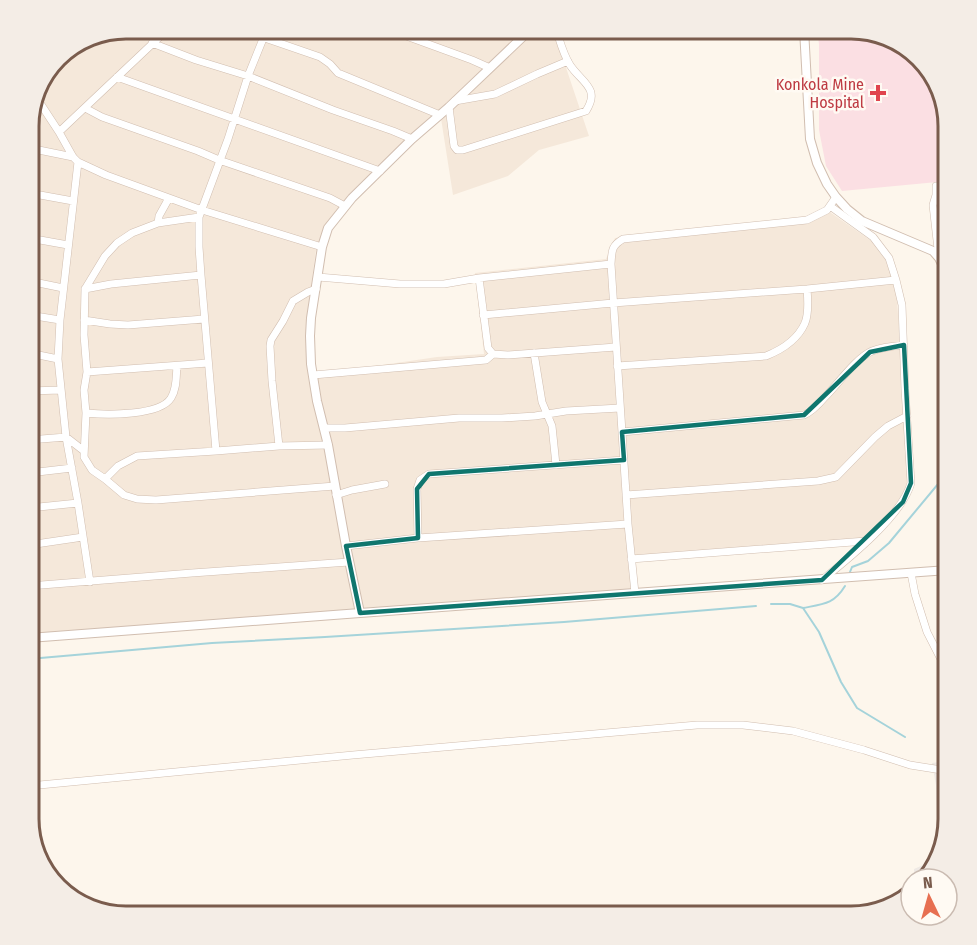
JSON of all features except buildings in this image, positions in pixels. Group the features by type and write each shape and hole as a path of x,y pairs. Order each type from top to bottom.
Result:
{"street":[{"path":"59,132 156,39"},
{"path":"216,451 199,247 201,213 248,76 264,39"},
{"path":"267,39 320,57 338,73 440,115"},
{"path":"416,39 490,68"},
{"path":"360,613 313,375 311,318 322,247 328,228 345,206 517,39"},
{"path":"452,104 454,146 457,150 586,111 591,103 592,94 588,85 568,62 559,39"},
{"path":"805,39 810,139 817,163 827,184 847,209 862,221 933,251 938,257"},
{"path":"152,43 248,76 412,139"},
{"path":"452,104 495,94 568,62"},
{"path":"117,77 380,171"},
{"path":"41,107 76,160 58,358 66,437 90,582"},
{"path":"85,108 102,117 330,198 345,206"},
{"path":"39,151 76,160 106,175 169,198 201,213 322,247"},
{"path":"938,186 936,186 933,205 938,249"},
{"path":"39,195 73,201"},
{"path":"635,593 617,366 612,250 623,239 807,220 827,210 836,197"},
{"path":"158,223 159,216 169,198"},
{"path":"822,580 847,561 876,533 903,502 911,483 902,305 896,280 889,258 873,237 830,206"},
{"path":"201,213 158,223 132,233 117,243 105,256 86,290 84,320 87,372 84,390 86,413 84,457 92,470 124,495 137,499 156,500 335,486"},
{"path":"39,240 68,245"},
{"path":"318,277 400,284 444,284 611,264"},
{"path":"86,290 111,284 201,274"},
{"path":"479,278 488,348 493,354 508,356 616,347"},
{"path":"483,315 896,280"},
{"path":"39,283 63,288"},
{"path":"279,446 272,381 271,340 284,321 293,301 316,289"},
{"path":"617,366 766,356 781,350 805,323 808,307 807,289"},
{"path":"39,317 60,320"},
{"path":"84,320 129,325 204,319"},
{"path":"622,432 804,415 809,413 857,362 870,352 887,346 904,345"},
{"path":"534,353 543,402 552,426 556,465"},
{"path":"313,375 486,360 493,354"},
{"path":"39,355 58,358"},
{"path":"87,372 208,363"},
{"path":"86,413 133,413 165,406 172,398 177,366"},
{"path":"39,391 61,390"},
{"path":"324,428 345,429 459,418 502,418 620,408"},
{"path":"626,495 818,481 836,477 875,437 888,426 907,416"},
{"path":"39,439 66,437 84,451"},
{"path":"105,479 118,466 137,456 279,446 328,445"},
{"path":"69,453 84,451"},
{"path":"418,538 417,489 420,480 429,474 624,460"},
{"path":"39,472 72,468"},
{"path":"336,495 385,484"},
{"path":"39,507 78,502"},
{"path":"346,546 418,538 628,524"},
{"path":"39,543 82,537"},
{"path":"631,559 866,541"},
{"path":"39,585 349,562"},
{"path":"39,637 938,571"},
{"path":"911,573 927,632 938,653"},
{"path":"39,785 697,725 743,725 793,731 909,765 938,769"}],"highlighted area":[{"path":"904,345 911,483 903,502 822,580 360,613 346,546 418,538 417,489 429,474 624,460 622,432 804,415 870,352"}],"shaded area":[{"path":"126,39 556,39 589,136 539,150 508,176 453,195 440,112 342,203 327,228 321,246 316,250 308,307 314,375 437,357 484,354 475,273 606,259 615,238 808,219 824,208 880,247 896,283 909,486 868,543 631,559 635,593 39,637 39,120 48,87 57,73 78,54 93,46"},
{"name":"Konkola Mine Hospital","path":"818,39 857,39 874,42 904,57 916,69 926,82 936,109 938,182 842,191 826,166 819,130"},
{"path":"938,762 938,823 936,785 932,763"}],"waterway":[{"path":"850,572 852,567 868,561 889,543 938,484"},
{"path":"803,608 832,600 845,586"},
{"path":"771,604 790,604 803,608 819,632 841,682 857,708 905,737"},
{"path":"39,658 212,643 564,622 756,606"}],"place":[{"name":"Konkola Mine Hospital","path":"878,93"}]}
